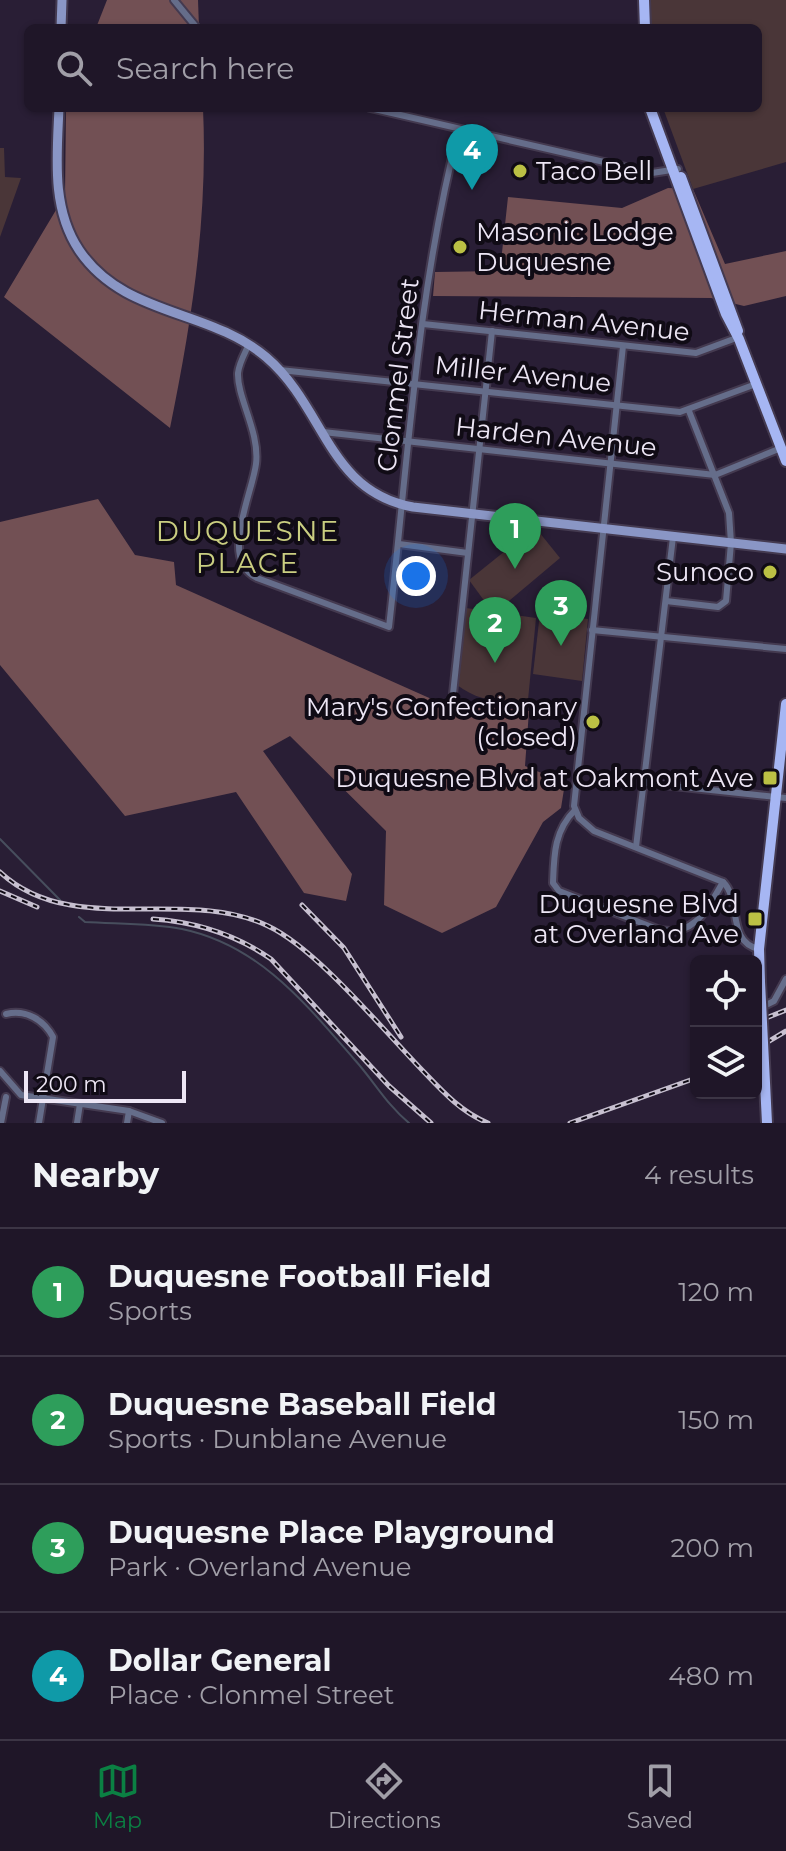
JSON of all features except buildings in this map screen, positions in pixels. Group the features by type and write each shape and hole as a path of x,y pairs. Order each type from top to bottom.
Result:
{"main road":[{"path":"637,0 638,24"},
{"path":"644,0 645,24"},
{"path":"652,112 786,461"},
{"path":"658,112 677,175"},
{"path":"767,1123 759,949 781,797 786,704"}],"street":[{"path":"61,24 62,0"},
{"path":"174,0 194,24"},
{"path":"59,112 60,201 70,233 85,257 127,295 221,329 249,344 280,370 303,397 338,461 355,481 375,496 403,506 786,549"},
{"path":"387,112 652,173 677,175"},
{"name":"Clonmel Street","path":"249,344 238,373 256,461 239,548 243,567 257,578 389,627 438,216 459,129"},
{"name":"Herman Avenue","path":"423,324 696,353 739,337"},
{"path":"453,694 492,331"},
{"path":"623,346 575,810 562,825 555,844 553,883 559,891 657,929 674,931 697,922 723,882"},
{"name":"Miller Avenue","path":"280,370 689,411 756,384"},
{"path":"666,601 723,605 731,543 729,513 689,411"},
{"name":"Harden Avenue","path":"323,432 715,475 781,448"},
{"path":"636,847 673,537"},
{"path":"399,544 468,553"},
{"path":"592,630 786,649"},
{"path":"646,783 781,797"},
{"path":"575,810 590,828 723,882 732,897 738,930 748,945 759,949"},
{"path":"762,1007 774,1001 786,979"},
{"path":"6,1014 30,1015 52,1034 54,1044 39,1123"},
{"path":"0,1071 15,1090 43,1099 129,1111 162,1123"},
{"path":"1,1123 3,1099 15,1090"},
{"path":"77,1123 80,1104"},
{"path":"127,1123 129,1111"}],"shaded area":[{"path":"107,0 198,0 199,24 98,24"},
{"path":"649,0 786,0 786,162 693,189 664,112 762,112 762,24 650,24"},
{"path":"66,112 203,112 203,189 197,269 170,428 4,297 65,195"},
{"path":"0,148 4,148 5,177 21,178 0,237"},
{"path":"668,188 693,189 725,264 786,251 786,296 744,306 711,298 433,296 435,272 500,271 508,197 622,208"},
{"path":"98,499 135,555 174,562 176,585 436,701 529,711 525,766 565,783 561,808 543,822 496,907 442,933 384,905 386,831 290,736 263,751 352,874 346,901 304,893 236,792 125,816 0,665 0,522"},
{"path":"535,527 560,558 497,611 491,610 469,580"},
{"path":"466,608 536,618 528,700 491,700 457,685"},
{"path":"540,613 588,619 582,681 533,674"}],"waterway":[{"path":"0,839 60,900"},
{"path":"79,917 85,922 182,929 209,937 257,962 317,1017 409,1123"}],"railway":[{"path":"0,872 29,892 61,903 95,908 201,910 236,915 268,926 287,937 328,971 452,1100 488,1123"},
{"path":"0,891 37,907"},
{"path":"302,905 344,948 401,1037"},
{"path":"153,919 215,931 271,959 389,1086 431,1123"},
{"path":"762,1020 786,1010"},
{"path":"762,1045 786,1031"},
{"path":"570,1123 690,1080"}],"place":[{"name":"Taco Bell","path":"520,171"},
{"name":"Dollar General","path":"472,190"},
{"name":"Masonic Lodge Duquesne","path":"460,247"},
{"name":"Duquesne Football Field","path":"515,569"},
{"name":"Sunoco","path":"770,572"},
{"name":"Duquesne Place Playground","path":"561,646"},
{"name":"Duquesne Baseball Field","path":"495,663"},
{"name":"Mary's Confectionary (closed)","path":"593,722"},
{"name":"Duquesne Blvd at Oakmont Ave","path":"770,778"},
{"name":"Duquesne Blvd at Overland Ave","path":"755,919"}],"district":[{"name":"DUQUESNE PLACE","path":"248,547"}]}
